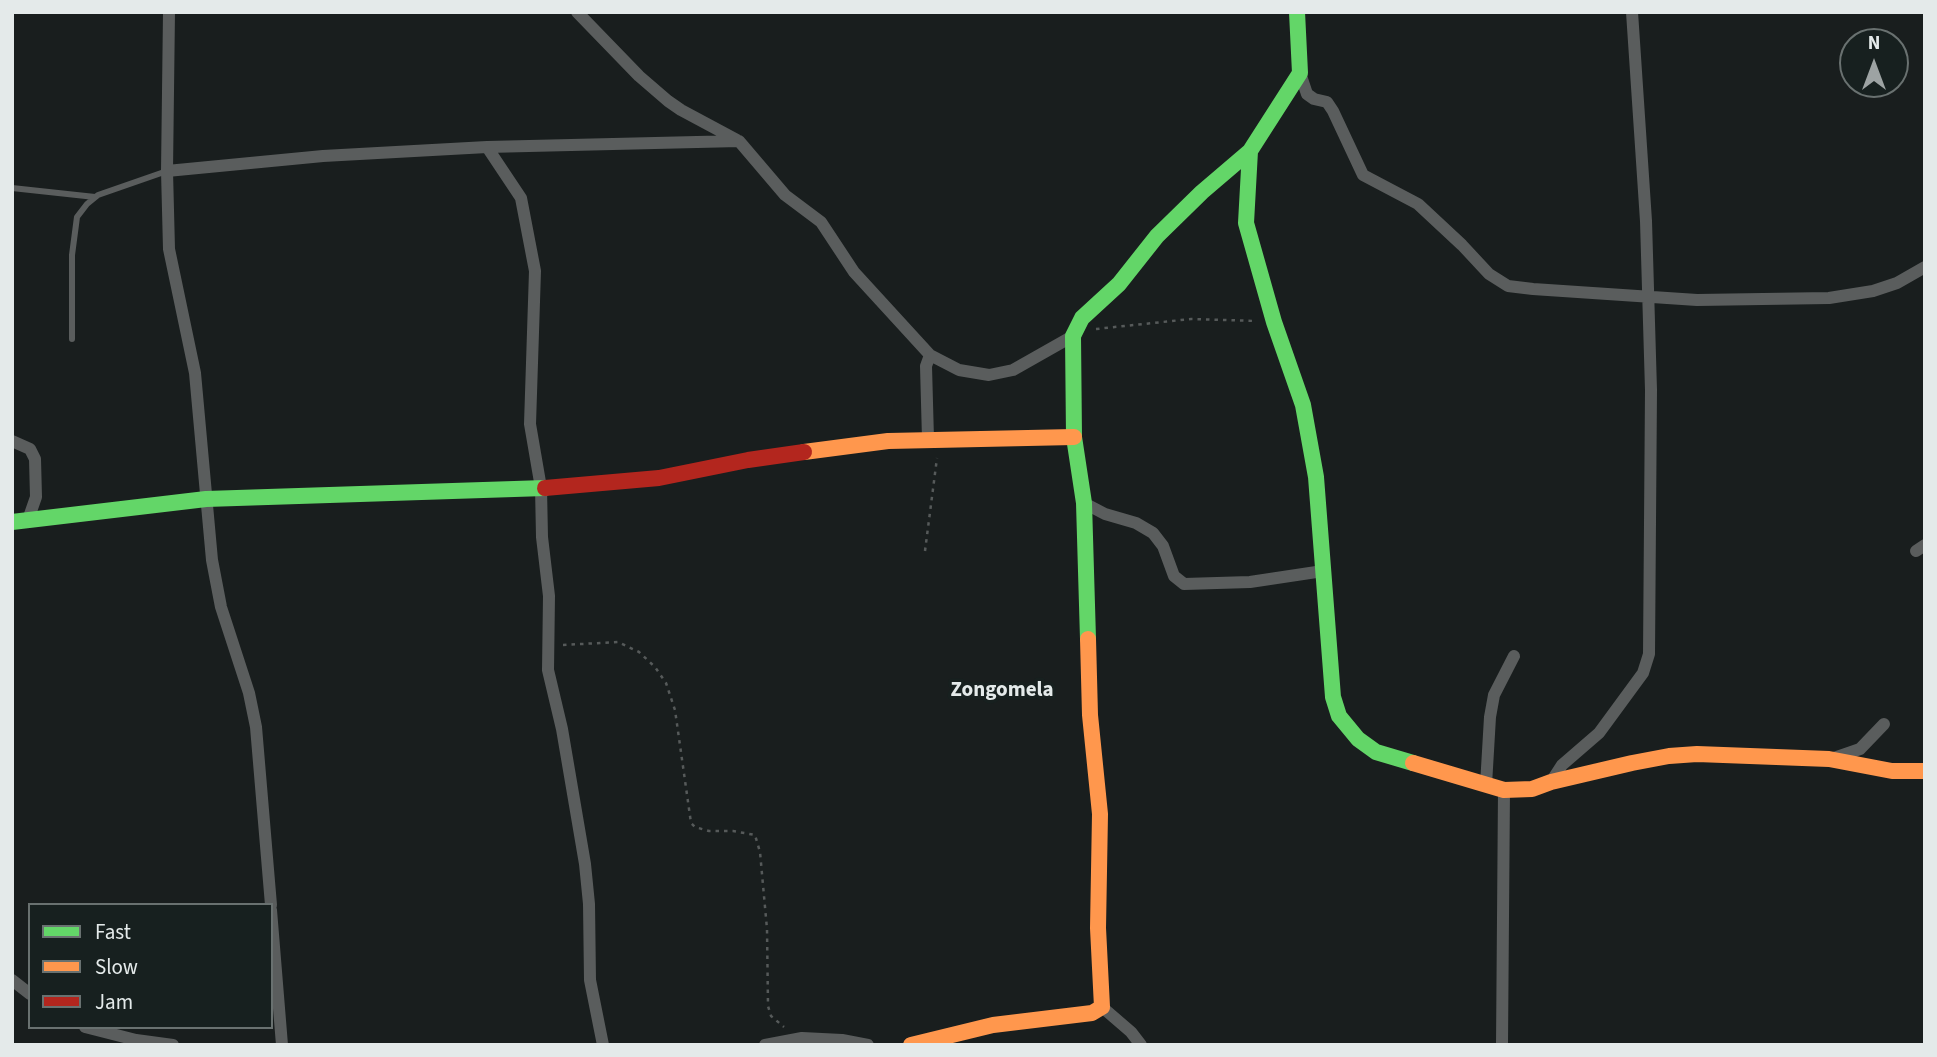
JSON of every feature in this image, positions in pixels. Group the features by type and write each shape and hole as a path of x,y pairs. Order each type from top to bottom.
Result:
{"street":[{"path":"169,12 169,249 195,373 212,560 221,607 249,693 256,727 271,903"},
{"path":"577,12 634,71 668,101 739,141 785,195 821,222 854,272 930,355 959,370 989,376 1013,370 1075,333"},
{"path":"1297,12 1300,73 1307,94 1327,102 1363,175 1418,204 1498,281 1521,288 1697,300 1853,295 1897,283 1925,267"},
{"path":"1551,782 1562,765 1599,733 1643,673 1649,654 1651,428 1646,221 1632,12"},
{"path":"1141,1045 1131,1032 1102,1007 1098,928 1100,814 1090,715 1084,503 1074,437 1075,333 1085,315 1119,284 1157,236 1250,150 1300,73"},
{"path":"167,171 323,156 486,147 739,141"},
{"path":"486,147 521,198 531,240 536,292 530,424 541,488 542,537 549,596 548,674 562,729 585,864 589,904 590,980 603,1045"},
{"path":"1250,150 1246,223 1274,322 1303,405 1315,477 1333,697 1339,716 1357,739 1376,752 1504,790 1532,789 1551,782 1669,756 1749,755 1829,759 1892,771 1925,771"},
{"path":"930,355 926,366 933,439"},
{"path":"20,521 206,499 541,488 659,478 748,460 888,441 1074,437"},
{"path":"12,441 30,449 35,459 35,502 20,521"},
{"path":"1084,503 1105,514 1136,523 1153,533 1163,546 1174,576 1184,584 1250,582 1323,571"},
{"path":"1486,785 1494,695 1514,656"},
{"path":"1829,759 1860,749 1884,724"},
{"path":"1502,1045 1504,790"},
{"path":"273,932 282,1045"},
{"path":"12,980 28,992"},
{"path":"911,1045 993,1025 1092,1013 1102,1007"},
{"path":"93,1029 136,1040 173,1045"},
{"path":"765,1045 802,1038 842,1040 868,1045"}],"lane":[{"path":"72,339 74,225 83,208 95,197 167,171"},
{"path":"12,188 95,197"}],"path":[{"path":"1075,333 1204,319 1274,322"},
{"path":"925,551 933,500 933,439"},
{"path":"548,646 618,642 639,652 660,675 675,710 691,823 709,831 755,835 767,929 768,1006 776,1022 802,1038"}],"traffic: fast":[{"path":"1088,639 1084,503 1074,437 1073,336 1082,318 1119,284 1157,236 1202,192 1250,151 1300,73 1297,12"},
{"path":"1250,151 1246,223 1274,322 1303,405 1316,477 1333,697 1339,716 1358,739 1376,752 1413,763"},
{"path":"12,522 206,499 545,488"}],"traffic: slow":[{"path":"804,452 888,441 1074,437"},
{"path":"911,1045 993,1025 1092,1013 1102,1007 1098,928 1100,814 1090,715 1088,639"},
{"path":"1413,763 1504,790 1532,789 1632,763 1697,754 1829,759 1892,771 1925,771"}],"traffic: jam":[{"path":"545,488 659,478 804,452"}],"district":[{"name":"Zongomela","path":"1002,691"}]}
